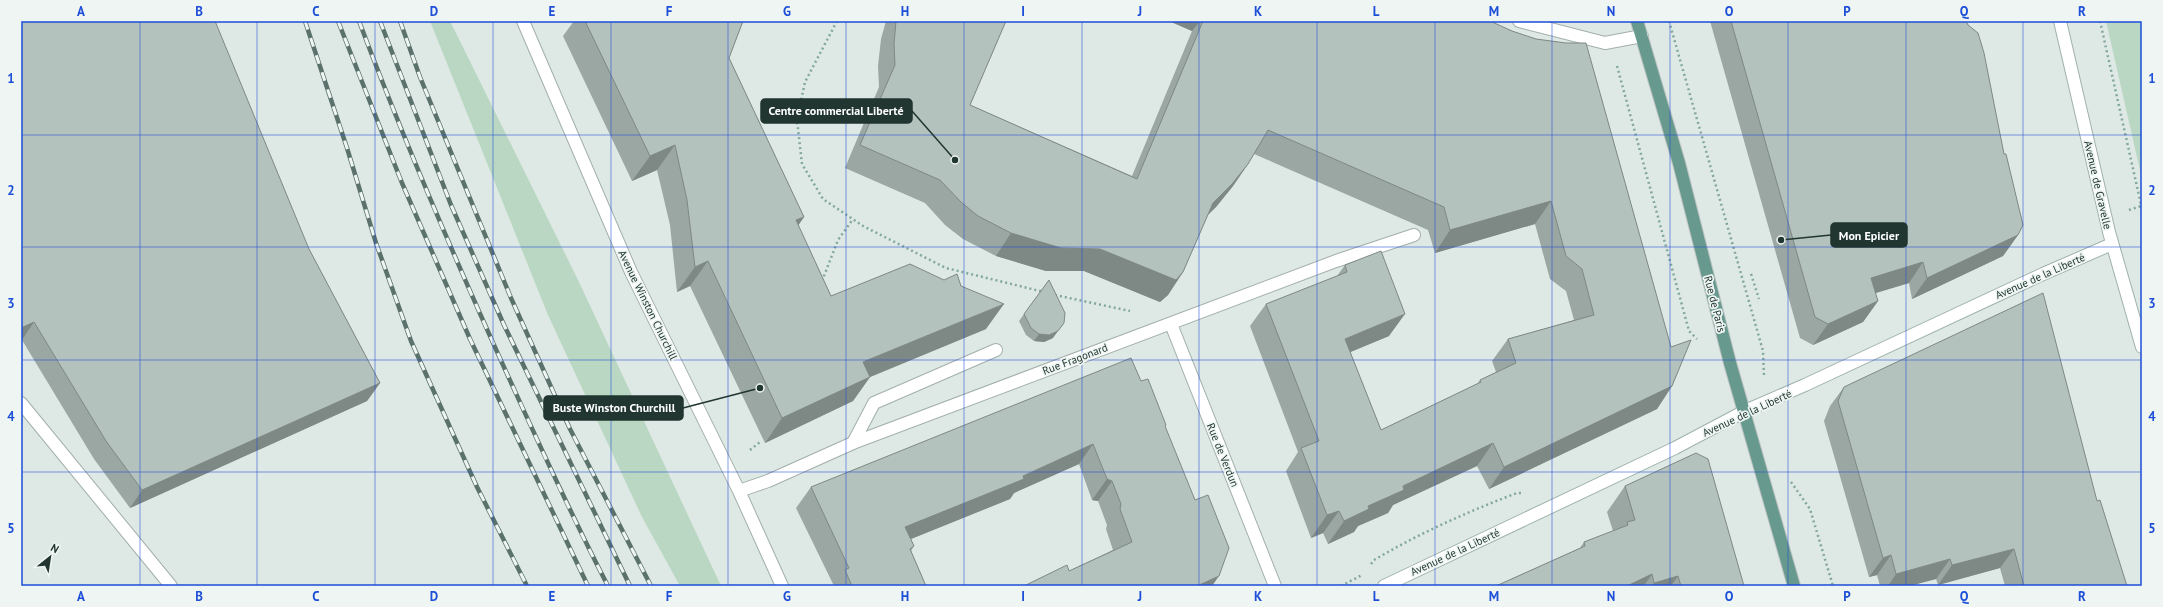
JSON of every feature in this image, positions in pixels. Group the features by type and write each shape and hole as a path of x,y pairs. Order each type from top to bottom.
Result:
{"main road":[{"name":"Rue de Paris","path":"1638,21 1672,141 1744,411 1794,586"}],"street":[{"name":"Avenue Winston Churchill","path":"523,21 631,272 739,491 782,586"},
{"path":"1519,21 1554,29 1579,38 1604,44 1642,36"},
{"name":"Avenue de Gravelle","path":"2060,21 2112,244 2142,347"},
{"name":"Rue Fragonard","path":"739,491 768,481 853,443 1336,261 1414,235"},
{"name":"Avenue de la Liberté","path":"1384,586 1676,448 1744,411 1805,386 2036,277 2112,244"},
{"name":"Rue de Verdun","path":"1171,324 1275,586"},
{"path":"853,443 874,403 996,350"},
{"path":"21,403 171,586"}],"path":[{"path":"837,21 805,82 797,120 802,164 823,199 863,226 946,268 1136,313"},
{"path":"1669,21 1763,351"},
{"path":"2100,21 2142,209"},
{"path":"1610,42 1689,332 1699,341"},
{"path":"821,283 838,240 853,219"},
{"path":"1751,274 1759,300"},
{"path":"750,450 760,442"},
{"path":"1788,478 1810,509 1834,586"}],"green space":[{"path":"430,21 450,21 578,280 721,586 680,586 642,517 548,315"},
{"path":"2106,21 2142,21 2142,179"}],"building":[{"path":"21,21 215,21 309,249 380,383 142,490 106,441 34,322 21,328"},
{"path":"585,21 743,21 729,58 804,217 796,220 831,296 910,264 944,280 957,274 961,286 1004,304 863,362 870,377 782,418 708,261 695,267 687,200 675,145 650,156"},
{"path":"896,21 1006,21 970,105 1137,179 1203,21 1490,21 1512,31 1536,39 1566,43 1586,43 1671,347 1691,340 1672,386 1504,467 1493,443 1403,486 1404,490 1368,506 1369,509 1344,521 1339,511 1327,515 1301,448 1319,441 1266,304 1347,272 1345,265 1381,251 1405,314 1345,339 1381,430 1481,382 1480,380 1516,363 1508,339 1594,315 1582,269 1566,256 1551,201 1450,230 1444,207 1268,130 1248,164 1232,184 1213,203 1183,272 1176,280 1100,249 1061,248 1011,233 978,216 961,202 940,180 860,145 895,65 894,44"},
{"path":"1731,21 1966,21 1968,25 1978,33 1984,53 2004,154 2006,154 2023,225 2018,235 1927,278 1923,262 1871,278 1878,301 1828,324 1815,317"},
{"path":"1049,280 1065,313 1064,323 1058,331 1049,335 1039,334 1031,328 1024,314"},
{"path":"2043,293 2097,501 2100,500 2127,586 2024,586 2014,549 1952,565 1950,559 1896,574 1891,555 1883,558 1838,401 1844,387"},
{"path":"1131,358 1141,381 1148,379 1195,500 1208,495 1229,548 1219,576 1197,586 1024,586 1067,565 1069,571 1132,542 1120,509 1121,504 1112,481 1107,479 1093,444 1023,476 1024,479 905,527 914,546 910,549 926,586 852,586 845,570 849,568 811,487"},
{"path":"1696,453 1708,459 1744,586 1681,586 1678,576 1654,583 1652,574 1627,586 1496,586 1585,546 1584,542 1628,525 1627,522 1635,520 1625,486"}],"railway":[{"path":"305,21 347,148 376,243 411,341 477,487 527,586"},
{"path":"338,21 402,183 470,339 588,586"},
{"path":"359,21 430,200 556,481 608,586"},
{"path":"380,21 451,205 504,325 630,586"},
{"path":"400,21 420,77 511,298 570,429 651,586"}],"place":[{"name":"Centre commercial Liberté","path":"955,160"},
{"name":"Mon Epicier","path":"1781,240"},
{"name":"Buste Winston Churchill","path":"760,388"}]}
